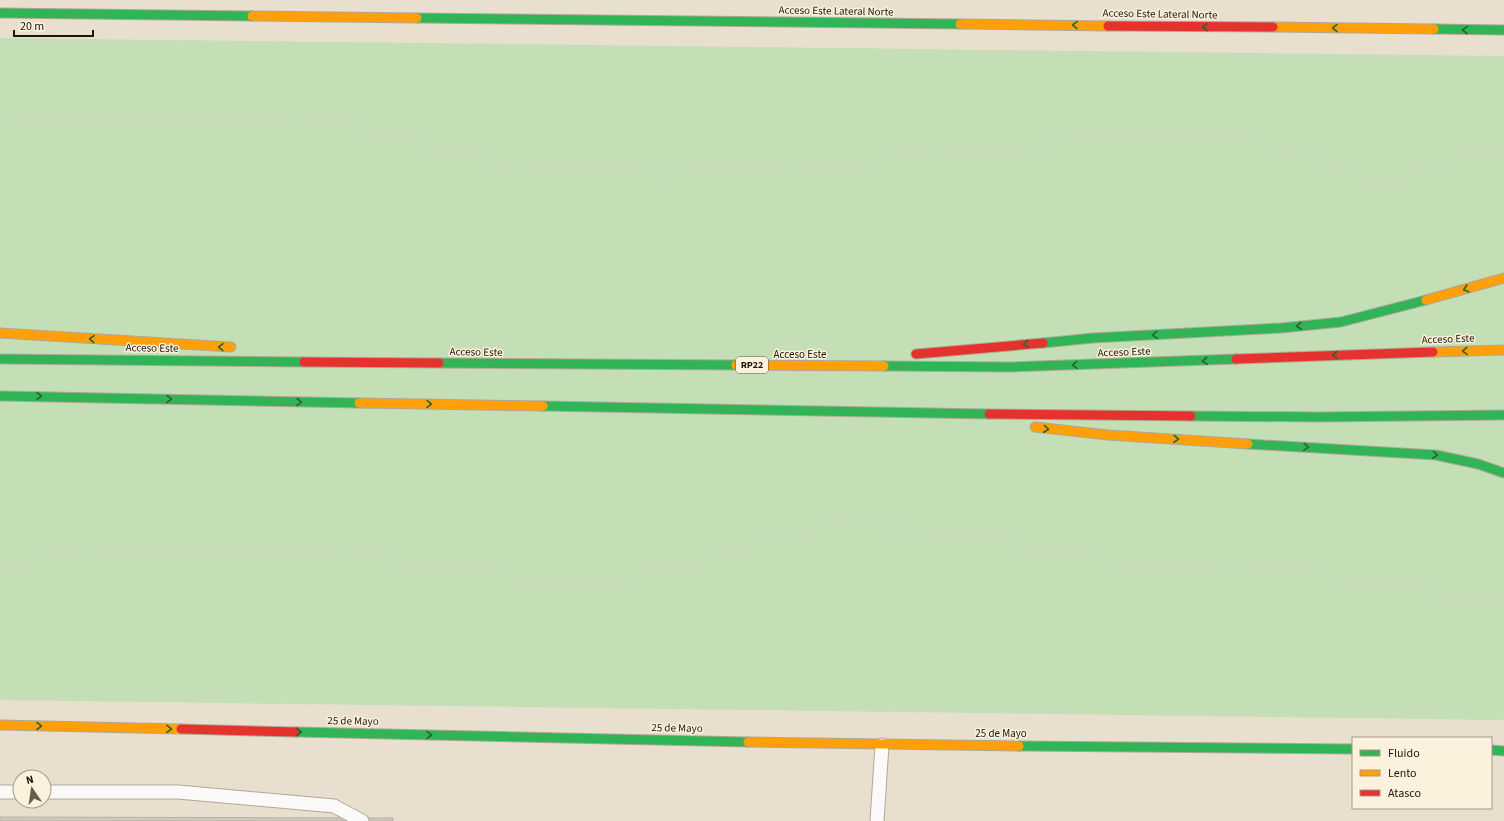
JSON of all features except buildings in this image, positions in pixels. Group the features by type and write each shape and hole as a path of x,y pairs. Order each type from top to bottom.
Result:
{"main road":[{"name":"Acceso Este Lateral Norte","path":"0,13 1504,30"},
{"path":"905,355 1093,338 1281,328 1342,322 1406,306 1504,278"},
{"path":"0,333 244,348"},
{"name":"Acceso Este","path":"0,358 512,364 1010,367 1504,350"},
{"path":"323,353 512,364"},
{"path":"787,366 889,356"},
{"path":"0,396 896,413 1319,417 1504,415"},
{"path":"896,413 998,424"},
{"path":"1029,427 1108,435 1436,455 1478,464 1501,473"},
{"name":"25 de Mayo","path":"0,726 882,745 1352,749"},
{"path":"1492,750 1504,751"}],"lane":[{"path":"877,821 882,745"},
{"path":"0,792 12,792"},
{"path":"52,792 178,792 334,806 362,821"}],"path":[{"path":"0,120 50,113 291,119 363,128 521,167 574,173 664,176 774,170 888,159 973,146 1051,144 1158,138 1215,138 1277,146 1304,152 1322,162 1354,176 1386,180 1414,174 1469,154 1504,144"},
{"path":"0,567 95,550 151,546 217,546 336,551 503,576 601,581 629,578 676,568 705,561 760,542 815,528 836,526 969,530 1000,537 1024,547 1049,553 1139,564 1195,565 1354,578 1391,583 1452,595 1504,599"}],"green space":[{"path":"0,38 1504,56 1504,720 0,700"}],"traffic: fast":[{"path":"0,13 252,16"},
{"path":"417,18 960,24"},
{"path":"1434,29 1504,30"},
{"path":"1043,343 1093,338 1281,328 1341,322 1426,300"},
{"path":"0,359 304,362"},
{"path":"884,366 1010,367 1236,359"},
{"path":"439,363 736,365"},
{"path":"0,396 359,403"},
{"path":"543,406 989,414"},
{"path":"1191,416 1319,417 1504,415"},
{"path":"1248,444 1436,455 1478,464 1504,473"},
{"path":"296,732 748,742"},
{"path":"1019,746 1352,749"},
{"path":"1492,750 1504,751"}],"traffic: slow":[{"path":"252,16 417,18"},
{"path":"960,24 1108,26"},
{"path":"1273,27 1434,29"},
{"path":"1426,300 1504,278"},
{"path":"0,333 231,347"},
{"path":"1433,352 1504,350"},
{"path":"736,365 884,366"},
{"path":"359,403 543,406"},
{"path":"1035,427 1108,435 1248,444"},
{"path":"0,725 181,729"},
{"path":"748,742 1019,746"}],"traffic: jam":[{"path":"1108,26 1273,27"},
{"path":"916,354 1043,343"},
{"path":"1236,359 1433,352"},
{"path":"304,362 439,363"},
{"path":"989,414 1191,416"},
{"path":"181,729 296,732"}]}
